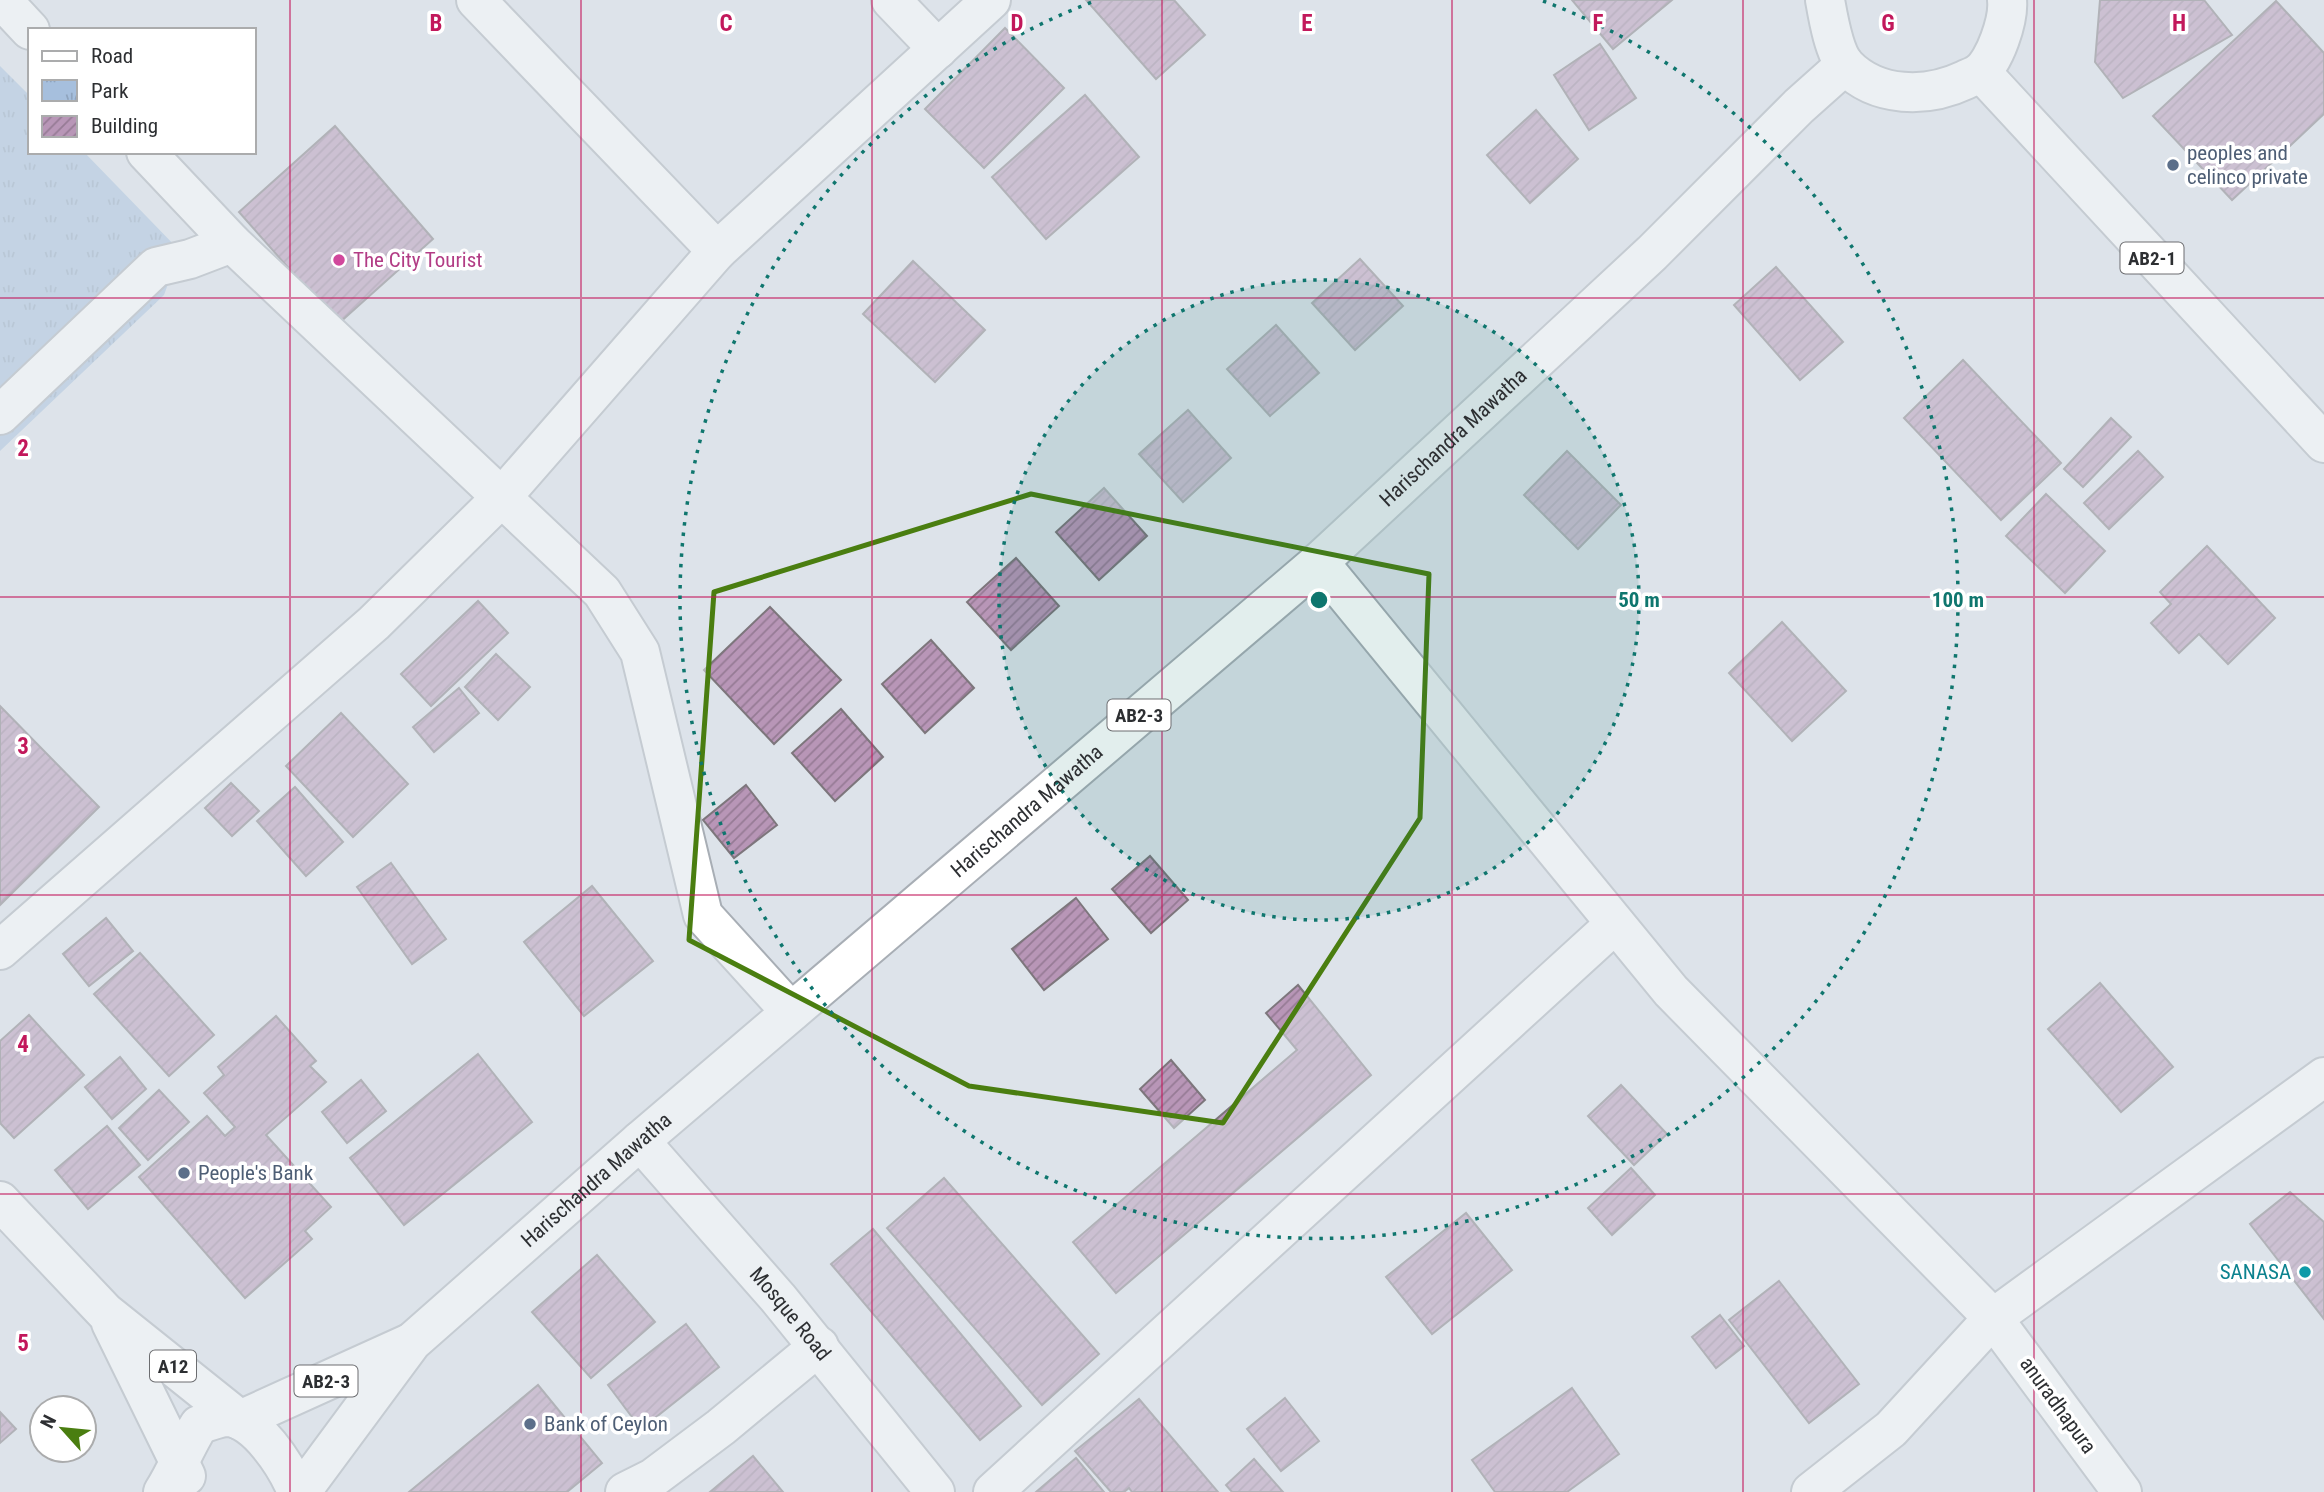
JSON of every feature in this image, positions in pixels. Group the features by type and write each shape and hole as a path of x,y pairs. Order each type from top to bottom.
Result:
{"main road":[{"path":"2,0 28,28"},
{"path":"476,0 717,251"},
{"path":"891,0 938,49"},
{"path":"0,950 374,623 501,498 717,251 991,0"},
{"path":"1825,0 1830,31 1844,65 1873,86 1909,93 1949,88 1981,72 1999,42 2008,9 2007,0"},
{"name":"Harischandra Mawatha","path":"299,1492 412,1342 640,1141 1319,562 1652,253 1844,65"},
{"name":"AB2-1","path":"1981,72 2324,443"},
{"path":"148,154 232,243 601,592 640,652 703,915 791,1012"},
{"path":"0,415 156,267 190,259 232,243"},
{"name":"anuradhapura","path":"1319,562 1671,991 1993,1318 2122,1492"},
{"path":"993,1492 1615,924"},
{"path":"1811,1492 1891,1429 1993,1318 2324,1077"},
{"name":"Mosque Road","path":"640,1141 819,1346 935,1492"},
{"name":"A12","path":"0,1201 105,1312 240,1420"},
{"name":"A12","path":"105,1312 179,1483"},
{"name":"Harischandra Mawatha","path":"240,1420 412,1342"},
{"path":"625,1492 653,1478 721,1427 819,1346"},
{"path":"179,1483 185,1447 199,1424 225,1417 240,1420 254,1429 275,1454 299,1492"}],"highlighted area":[{"path":"1031,494 1429,574 1420,818 1223,1123 969,1086 689,940 714,592"}],"green space":[{"path":"0,66 28,94 28,154 86,154 180,251 164,295 0,451"}],"building":[{"path":"1086,0 1174,0 1205,35 1156,79"},
{"path":"1572,0 1672,0 1613,49"},
{"path":"2100,0 2204,0 2232,35 2123,98 2095,62"},
{"path":"2276,1 2324,53 2324,114 2232,200 2153,116"},
{"path":"1005,28 1064,88 984,168 925,109"},
{"path":"1600,44 1636,98 1589,130 1554,75"},
{"path":"1085,95 1139,157 1046,239 992,177"},
{"path":"1536,110 1578,159 1530,203 1487,155"},
{"path":"335,126 433,239 338,324 239,212"},
{"path":"1360,259 1403,306 1355,350 1312,303"},
{"path":"913,261 985,330 935,382 863,314"},
{"path":"1776,267 1843,342 1800,380 1734,305"},
{"path":"1276,325 1319,373 1270,416 1227,369"},
{"path":"1963,360 2061,463 2001,520 1904,418"},
{"path":"1188,410 1231,458 1183,502 1139,454"},
{"path":"2111,418 2131,437 2083,487 2064,469"},
{"path":"1567,451 1621,505 1578,549 1524,495"},
{"path":"2138,451 2163,477 2109,529 2084,503"},
{"path":"1104,488 1147,536 1099,580 1056,532"},
{"path":"2046,494 2105,551 2065,593 2006,536"},
{"path":"2207,546 2275,618 2228,664 2199,634 2179,653 2151,623 2171,604 2160,592"},
{"path":"1016,558 1059,606 1011,650 967,602"},
{"path":"478,601 508,633 431,706 401,674"},
{"path":"770,607 841,680 774,744 704,670"},
{"path":"1782,622 1846,691 1792,741 1729,673"},
{"path":"931,640 974,688 925,733 882,684"},
{"path":"496,654 530,687 498,720 465,687"},
{"path":"459,688 479,713 434,752 413,727"},
{"path":"0,706 99,807 0,905"},
{"path":"841,709 883,757 835,801 792,753"},
{"path":"341,713 408,784 353,837 286,766"},
{"path":"231,783 259,811 232,836 205,808"},
{"path":"746,785 777,825 734,858 703,820"},
{"path":"295,787 343,842 306,876 257,821"},
{"path":"1150,856 1188,900 1151,933 1112,889"},
{"path":"391,863 446,939 412,964 357,887"},
{"path":"592,886 653,961 584,1016 524,942"},
{"path":"1076,898 1108,939 1044,990 1012,949"},
{"path":"106,918 133,951 89,986 63,954"},
{"path":"140,953 214,1035 169,1076 94,994"},
{"path":"2100,983 2173,1067 2121,1112 2048,1029"},
{"path":"1298,985 1371,1075 1116,1293 1073,1242 1297,1050 1266,1013"},
{"path":"29,1015 84,1075 14,1138 0,1123 0,1041"},
{"path":"276,1016 316,1061 310,1066 326,1082 266,1135 331,1207 305,1231 312,1239 245,1298 139,1177 207,1116 225,1136 235,1127 204,1093 224,1075 218,1067"},
{"path":"478,1054 532,1122 404,1225 350,1158"},
{"path":"120,1057 146,1089 112,1119 85,1087"},
{"path":"1171,1060 1205,1100 1174,1128 1140,1089"},
{"path":"361,1080 386,1111 347,1143 322,1112"},
{"path":"1621,1085 1667,1134 1634,1165 1588,1116"},
{"path":"159,1090 189,1122 148,1160 119,1128"},
{"path":"107,1126 140,1165 88,1209 55,1170"},
{"path":"1631,1168 1655,1195 1612,1235 1588,1208"},
{"path":"944,1178 1099,1354 1042,1405 887,1228"},
{"name":"SANASA","path":"2290,1192 2324,1222 2324,1319 2250,1224"},
{"path":"1466,1213 1512,1270 1432,1334 1386,1277"},
{"path":"873,1229 1021,1406 980,1440 831,1264"},
{"path":"597,1255 655,1322 591,1378 532,1312"},
{"path":"1779,1281 1859,1384 1809,1423 1729,1320"},
{"path":"1720,1315 1744,1346 1716,1368 1692,1337"},
{"path":"686,1324 719,1367 641,1429 608,1385"},
{"name":"Bank of Ceylon","path":"538,1385 602,1463 567,1492 409,1492"},
{"path":"1572,1388 1619,1454 1567,1492 1495,1492 1472,1460"},
{"path":"1285,1398 1319,1441 1281,1471 1247,1429"},
{"path":"1139,1399 1218,1492 1132,1492 1129,1488 1124,1492 1111,1492 1075,1451"},
{"path":"0,1412 16,1429 0,1443"},
{"path":"753,1456 783,1492 710,1492"},
{"path":"1076,1458 1104,1492 1036,1492"},
{"path":"1254,1459 1283,1492 1232,1492 1226,1485"}],"place":[{"name":"peoples and celinco private","path":"2173,165"},
{"name":"The City Tourist","path":"339,260"},
{"name":"People's Bank","path":"184,1173"},
{"name":"SANASA","path":"2305,1272"},
{"name":"Bank of Ceylon","path":"530,1424"}]}
